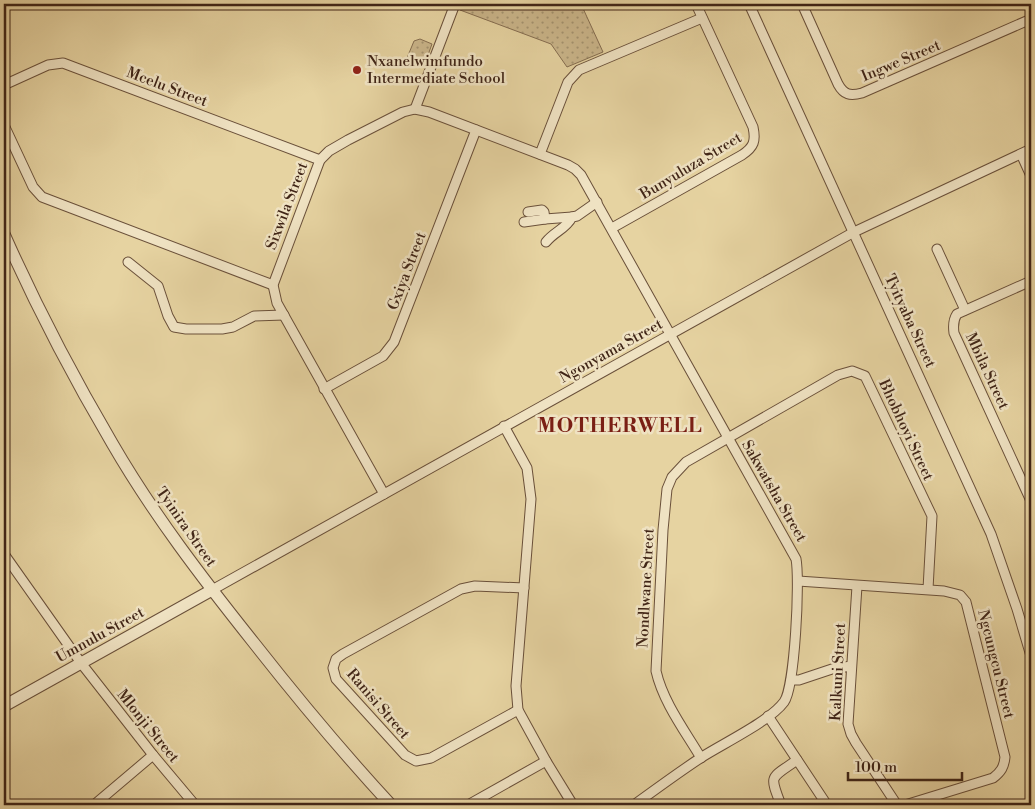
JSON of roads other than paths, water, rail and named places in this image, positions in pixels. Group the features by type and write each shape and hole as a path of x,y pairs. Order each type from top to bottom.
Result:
{"street":[{"path":"455,4 415,109 429,112 575,169 581,175 597,202 671,334"},
{"name":"Bunyuluza Street","path":"612,228 742,155 754,143 753,127 696,4"},
{"name":"Tyityaba Street","path":"749,4 991,534 1012,592 1031,656"},
{"name":"Ingwe Street","path":"802,4 838,84 845,94 850,95 862,93 1031,19"},
{"path":"540,154 568,82 579,70 702,18"},
{"name":"Mcelu Street","path":"4,85 48,65 63,62 320,160"},
{"name":"Sixwila Street","path":"273,285 320,160 329,151 348,140 402,112 415,109"},
{"path":"4,125 33,186 42,197 273,285 277,303 384,494"},
{"name":"Gxiya Street","path":"324,389 383,356 390,349 476,130"},
{"name":"Ngonyama Street","path":"212,590 854,232 1031,149"},
{"path":"1021,154 1031,176"},
{"path":"524,222 577,216 597,202"},
{"path":"528,212 542,210 545,219"},
{"path":"546,242 569,224 572,217"},
{"name":"Tyinira Street","path":"4,234 26,283 71,372 112,444 163,524 212,590 311,715 391,805"},
{"path":"937,249 966,310 1031,281"},
{"path":"128,262 158,286 168,316 174,327 222,329 233,327 254,316 284,315"},
{"name":"Mbila Street","path":"966,310 955,317 953,322 954,333 1031,501"},
{"name":"Sakwatsha Street","path":"634,805 701,758 768,716 785,700 791,680 798,581 796,559 671,334"},
{"name":"Bhobhoyi Street","path":"728,439 838,374 852,371 865,376 932,516 928,589"},
{"path":"504,426 527,468 531,499 516,686 518,710 568,800 573,805"},
{"name":"Nondlwane Street","path":"701,758 672,709 658,680 656,671 663,530 667,489 672,477 686,462 728,439"},
{"name":"Mlonji Street","path":"4,554 81,663 153,755 196,805"},
{"name":"Ngcungcu Street","path":"798,581 928,589 960,595 966,602 1005,757 1004,764 1000,774 993,778 906,805"},
{"name":"Ranisi Street","path":"518,710 431,758 416,761 410,759 399,748 336,679 333,668 336,659 343,654 461,589 475,586 524,588"},
{"name":"Kalkuni Street","path":"857,586 848,724 851,734 897,805"},
{"name":"Umnulu Street","path":"4,706 212,590"},
{"path":"791,680 799,680 832,669 851,666"},
{"path":"768,716 827,805"},
{"path":"94,805 153,755"},
{"path":"781,805 773,788 773,781 776,775 797,760"},
{"path":"468,805 546,761"}],"place":[{"name":"Nxanelwimfundo Intermediate School","path":"357,70"}],"district":[{"name":"MOTHERWELL","path":"620,426"}]}
